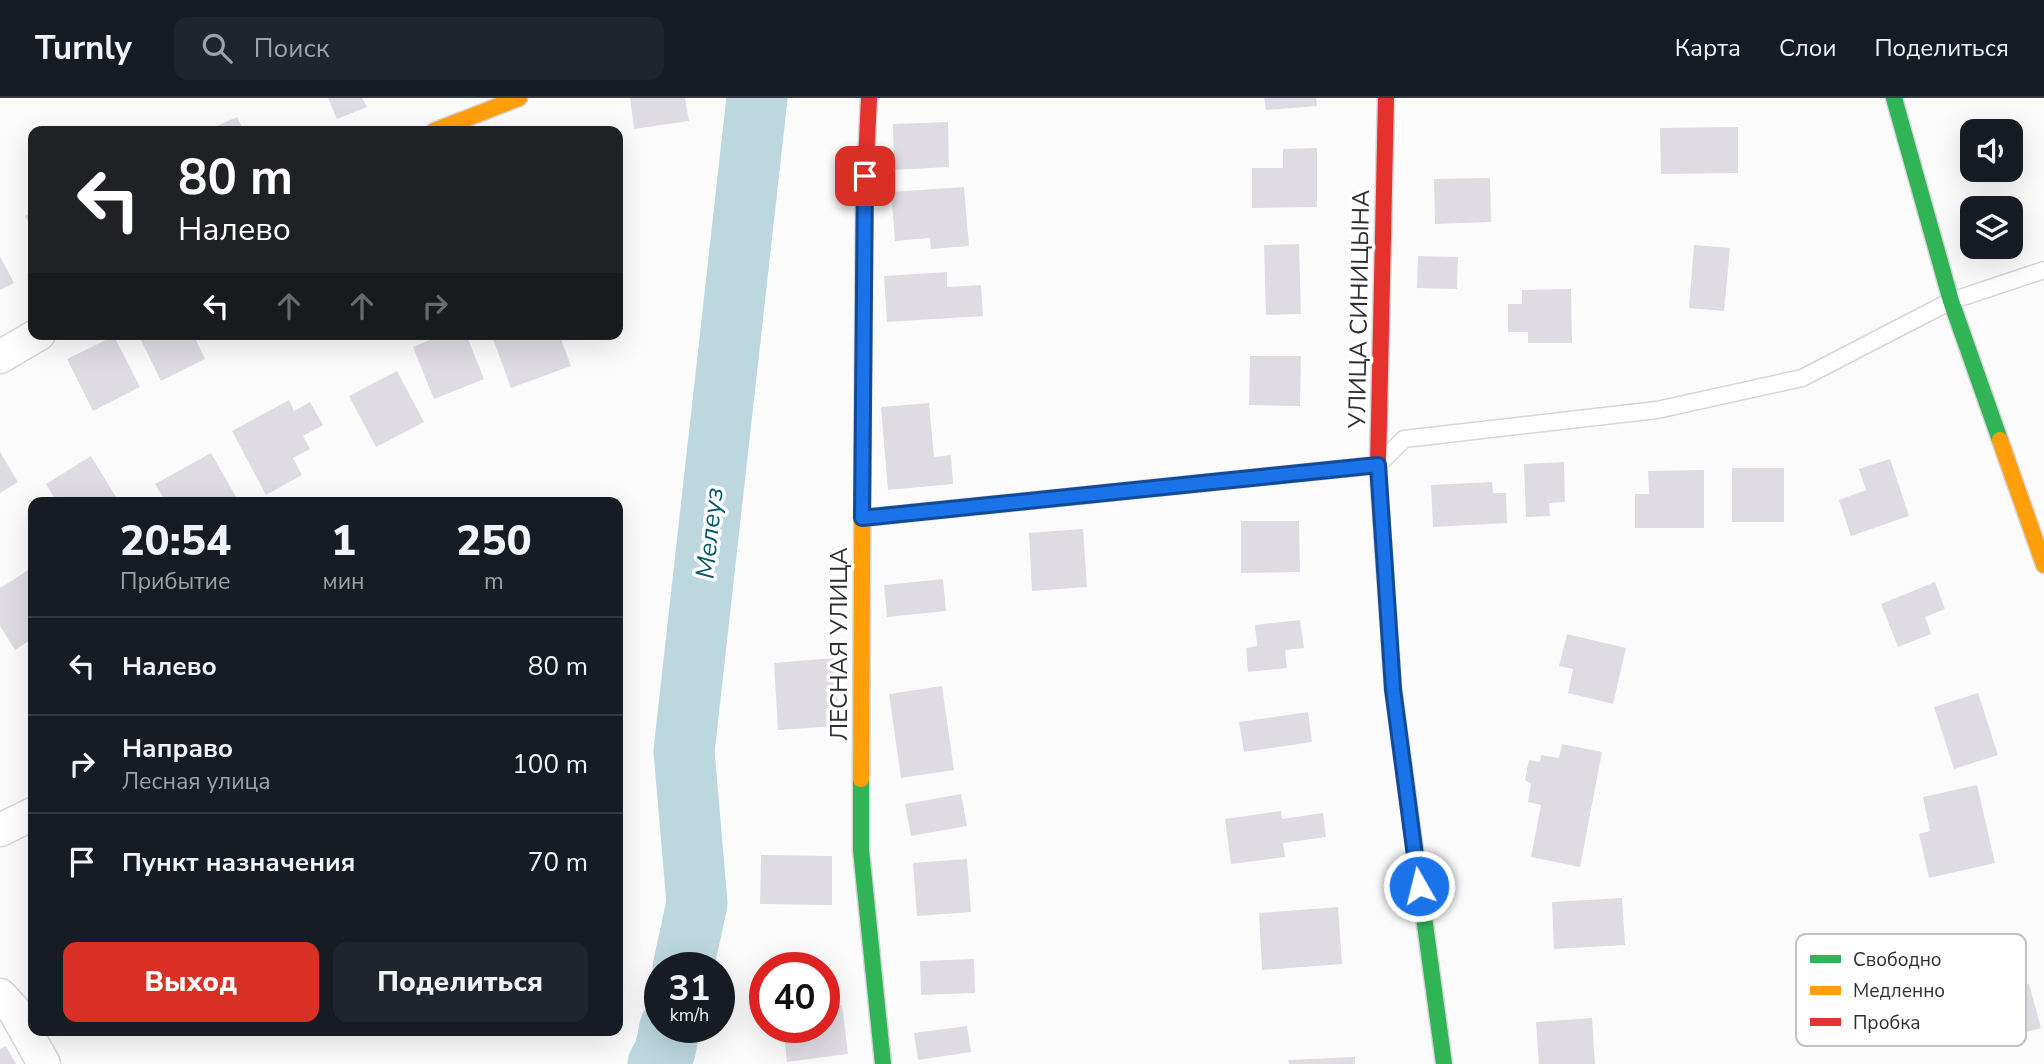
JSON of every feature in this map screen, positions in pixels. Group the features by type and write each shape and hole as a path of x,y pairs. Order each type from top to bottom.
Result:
{"street":[{"path":"446,126 519,98"},
{"name":"ЛЕСНАЯ УЛИЦА","path":"869,98 864,202 861,850 883,1064"},
{"name":"УЛИЦА СИНИЦЫНА","path":"1386,98 1378,465 1393,689 1444,1064"},
{"path":"1894,98 1951,301 2044,565"},
{"path":"0,357 29,340"},
{"path":"0,830 28,816"},
{"path":"0,995 14,1010 28,1035"},
{"path":"28,1036 44,1064"}],"lane":[{"path":"862,518 1378,465 1404,439 1657,410 1802,378 1951,301 2044,270"}],"building":[{"path":"328,98 362,98 367,107 337,119"},
{"path":"630,98 685,98 689,121 634,129"},
{"path":"1264,98 1316,98 1317,106 1266,110"},
{"path":"237,117 242,126 217,126"},
{"path":"948,122 949,167 894,170 893,124"},
{"path":"1738,127 1738,173 1661,174 1660,128"},
{"path":"1317,148 1317,207 1252,208 1252,168 1283,168 1283,149"},
{"path":"1490,178 1491,222 1435,224 1434,179"},
{"path":"964,187 969,246 931,249 930,238 895,241 891,192"},
{"path":"1299,244 1301,314 1266,315 1264,245"},
{"path":"1694,245 1730,248 1724,311 1689,308"},
{"path":"0,256 14,283 0,290"},
{"path":"1418,256 1458,257 1457,289 1417,288"},
{"path":"947,272 947,287 981,285 983,316 887,322 884,276"},
{"path":"1571,289 1572,343 1528,343 1528,332 1508,332 1508,304 1522,304 1522,290"},
{"path":"106,340 116,340 140,387 93,411 67,359"},
{"path":"141,340 196,340 205,359 161,381"},
{"path":"430,340 468,340 484,379 434,399 413,347"},
{"path":"493,340 561,340 571,366 511,388"},
{"path":"1250,356 1301,356 1300,406 1249,405"},
{"path":"397,371 424,422 376,447 349,396"},
{"path":"289,400 294,411 310,402 323,425 303,436 310,449 293,458 302,475 266,495 232,431"},
{"path":"929,403 934,457 951,455 953,484 888,490 881,407"},
{"path":"0,452 18,482 0,493"},
{"path":"211,453 236,497 163,497 155,484"},
{"path":"91,456 116,497 54,497 46,484"},
{"path":"1890,459 1909,516 1851,536 1839,500 1866,490 1859,469"},
{"path":"1564,462 1565,502 1549,503 1550,516 1526,517 1524,464"},
{"path":"1732,468 1784,468 1784,522 1732,522"},
{"path":"1704,470 1704,528 1635,528 1635,494 1649,494 1648,471"},
{"path":"1492,482 1493,493 1506,493 1507,523 1433,527 1431,485"},
{"path":"1241,521 1299,521 1300,572 1241,573"},
{"path":"1083,529 1087,587 1032,591 1029,533"},
{"path":"28,570 28,641 15,650 0,626 0,588"},
{"path":"943,579 946,611 887,617 884,585"},
{"path":"1935,582 1945,609 1925,617 1931,634 1898,647 1881,604"},
{"path":"1300,620 1304,648 1285,650 1287,668 1248,672 1246,648 1257,646 1255,625"},
{"path":"1567,634 1626,648 1613,704 1568,693 1573,669 1559,666"},
{"path":"835,658 839,726 778,730 774,663"},
{"path":"942,686 954,770 901,778 889,694"},
{"path":"1978,693 1998,755 1954,769 1934,707"},
{"path":"1308,712 1312,742 1244,752 1239,722"},
{"path":"1562,744 1602,752 1580,867 1531,857 1541,805 1528,802 1531,784 1525,780 1529,760 1540,762 1541,755 1559,758"},
{"path":"1977,785 1995,863 1929,878 1919,834 1930,831 1923,797"},
{"path":"961,794 967,826 911,836 905,804"},
{"path":"1281,811 1282,819 1323,813 1326,837 1283,843 1285,857 1231,864 1225,819"},
{"path":"761,855 832,856 832,905 760,904"},
{"path":"967,859 971,912 917,916 913,863"},
{"path":"1622,898 1625,945 1554,949 1552,902"},
{"path":"1338,907 1342,964 1262,970 1259,913"},
{"path":"974,959 975,993 921,995 920,961"},
{"path":"2029,984 2041,1028 2026,1032 2026,985"},
{"path":"840,1005 848,1054 787,1062 785,1043 840,1043"},
{"path":"1592,1018 1595,1064 1539,1064 1536,1022"},
{"path":"967,1026 971,1052 918,1060 914,1033"},
{"path":"6,1046 16,1064 0,1064 0,1049"},
{"path":"1355,1057 1355,1064 1289,1064 1288,1060"}],"waterway":[{"name":"Мелеуз","path":"686,952 697,903 684,751 757,98"},
{"name":"Мелеуз","path":"658,1064 667,1043"}],"traffic: fast":[{"path":"1894,98 1951,301 2000,440"},
{"path":"1379,485 1393,689 1444,1064"},
{"path":"861,779 861,850 883,1064"}],"traffic: slow":[{"path":"447,126 519,98"},
{"path":"861,779 863,369"},
{"path":"2000,440 2044,565"}],"traffic: jam":[{"path":"863,369 864,203 869,98"},
{"path":"1379,485 1386,98"}],"route":[{"path":"865,176 862,518 1378,465 1393,689 1419,886"}]}
